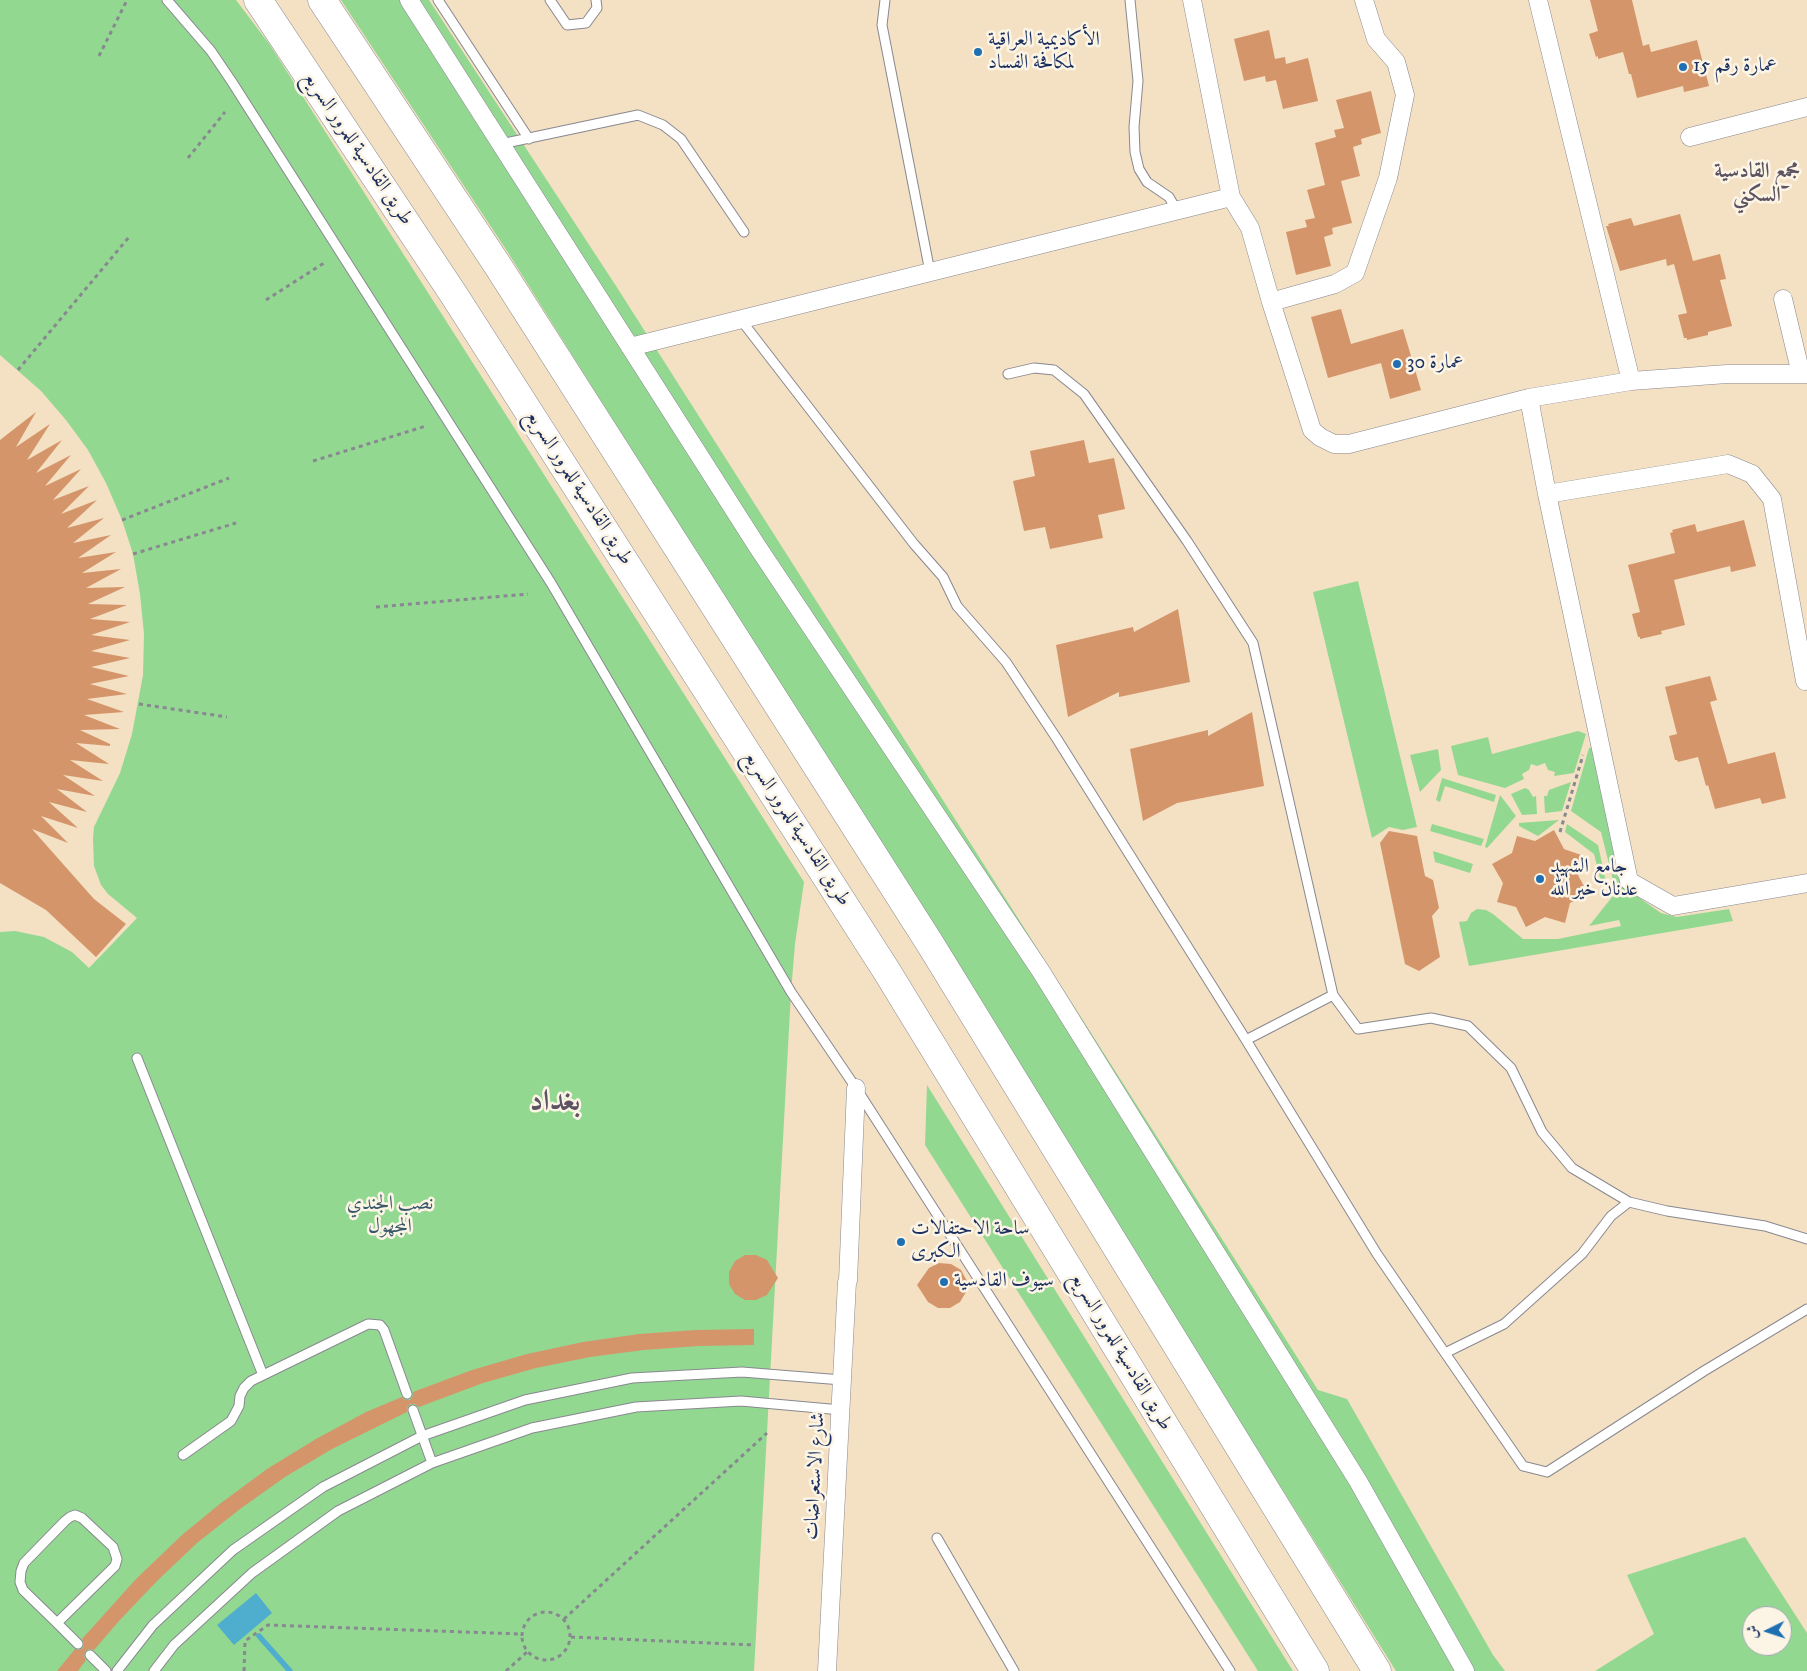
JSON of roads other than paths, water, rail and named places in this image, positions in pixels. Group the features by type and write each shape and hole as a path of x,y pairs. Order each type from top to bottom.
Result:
{"highway":[{"name":"طريق القادسية للمرور السريع","path":"258,0 454,294 886,970 1315,1671"},
{"path":"322,0 498,266 923,934 1377,1671"}],"street":[{"path":"409,0 757,546 1040,970 1358,1481 1465,1671"},
{"path":"1192,0 1232,197 1250,228 1271,302 1312,430 1320,438 1334,444 1349,444 1529,398 1631,381 1727,374 1804,374 1783,299"},
{"path":"1271,302 1335,284 1355,272 1388,178 1405,96 1396,62 1376,39 1364,0"},
{"path":"1538,0 1631,381"},
{"path":"1690,137 1807,107"},
{"path":"630,347 1232,197"},
{"path":"1529,398 1547,494 1629,881 1672,906 1807,882"},
{"path":"1547,494 1728,464 1752,474 1772,499 1805,681"},
{"name":"شارع الاستعراضات","path":"827,1671 856,1088"}],"lane":[{"path":"167,0 211,51 232,82 551,584 790,992 856,1088 1230,1671"},
{"path":"438,0 529,139"},
{"path":"550,0 568,25 586,23 597,8 596,0"},
{"path":"885,0 882,25 930,272"},
{"path":"1130,0 1138,81 1134,127 1138,168 1146,182 1169,197 1177,211"},
{"path":"500,144 638,115 663,125 681,139 744,232"},
{"path":"741,320 914,544 943,577 957,606 1006,662 1246,1040 1377,1254 1524,1466 1547,1472 1704,1371 1807,1309"},
{"path":"1008,374 1034,368 1054,370 1084,394 1187,541 1253,644 1333,995 1358,1029 1431,1018 1468,1026 1511,1068 1542,1132 1572,1168 1629,1202 1666,1211 1765,1226 1807,1239"},
{"path":"1246,1040 1333,995"},
{"path":"137,1058 263,1375"},
{"path":"1445,1353 1504,1324 1582,1254 1611,1216 1629,1202"},
{"path":"183,1455 230,1421 239,1406 240,1396 244,1388 251,1381 368,1324 380,1326 384,1330 407,1394"},
{"path":"117,1671 153,1626 234,1550 323,1487 422,1436 524,1400 632,1378 742,1372 842,1380"},
{"path":"154,1671 174,1645 252,1573 338,1512 432,1463 532,1428 636,1407 741,1401 841,1410"},
{"path":"413,1410 432,1463"},
{"path":"57,1623 115,1566 117,1559 113,1547 82,1518 75,1516 70,1516 24,1563 20,1582 23,1590 78,1644"},
{"path":"937,1538 1014,1671"},
{"path":"90,1655 106,1671"}],"water":[{"path":"256,1593 272,1613 234,1645 217,1625"}],"waterway":[{"path":"259,1636 290,1671"}],"place":[{"name":"الأكاديمية العراقية لمكافحة الفساد","path":"978,52"},
{"name":"عمارة رقم 15","path":"1683,67"},
{"name":"عمارة 30","path":"1397,364"},
{"name":"جامع الشهيد عدنان خير الله","path":"1540,879"},
{"name":"ساحة الاحتفالات الكبرى","path":"901,1242"},
{"name":"سيوف القادسية","path":"944,1282"}],"district":[{"name":"مجمع القادسية السكني","path":"1757,185"},
{"name":"بغداد","path":"555,1104"}],"park label":[{"name":"نصب الجندي المجهول","path":"390,1216"}]}
